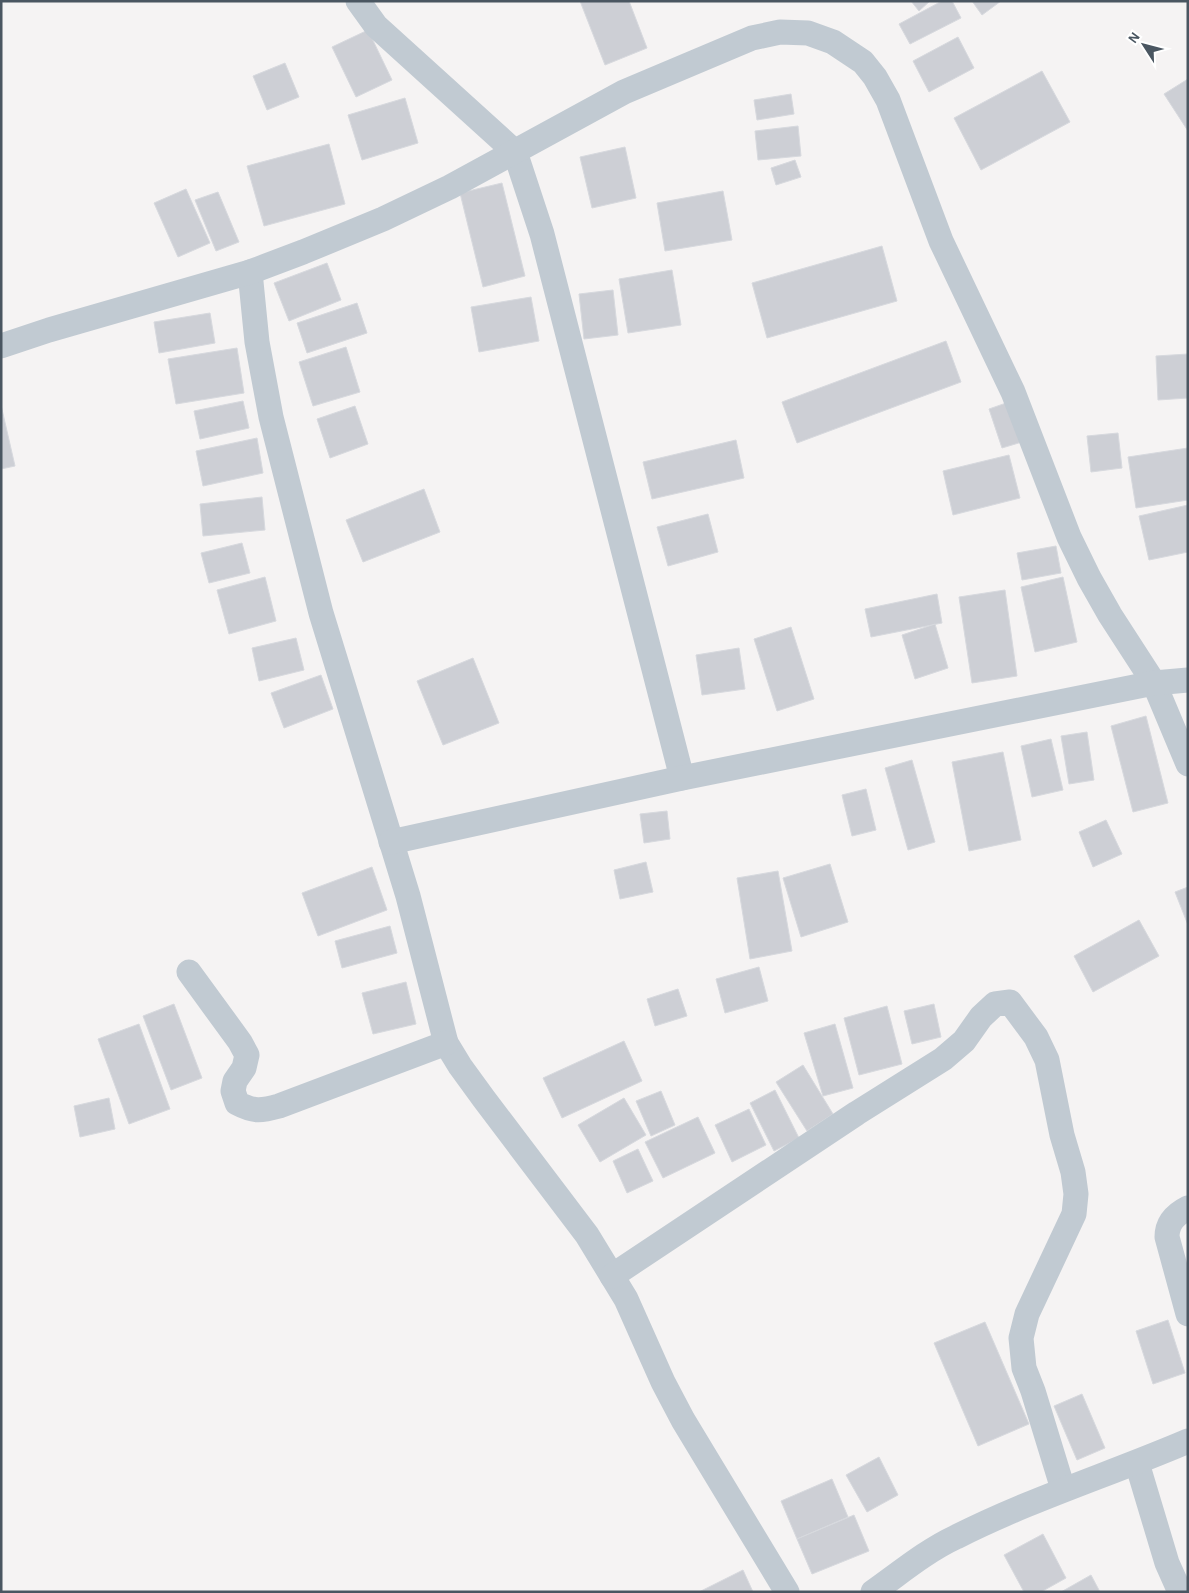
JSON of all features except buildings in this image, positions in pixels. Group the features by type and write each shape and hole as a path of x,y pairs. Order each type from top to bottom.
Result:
{"street":[{"path":"358,1 376,26 515,152 542,234 682,778"},
{"path":"1,346 49,330 250,272 383,219 450,187 624,92 752,38 780,32 808,33 833,42 863,62 875,77 888,100 942,241 1013,392 1069,537 1110,615 1154,683 1188,764"},
{"path":"250,272 256,342 271,417 321,613 408,896 446,1043 474,1086 588,1236 626,1299 663,1382 683,1420 787,1592"},
{"path":"391,842 682,778 1154,683 1188,680"},
{"path":"190,972 240,1042 247,1055 244,1068 235,1081 233,1091 237,1103 249,1110 263,1110 280,1106 446,1043"},
{"path":"612,1276 848,1119 942,1059 964,1041 981,1017 995,1004 1010,1002 1036,1037 1047,1060 1062,1135 1073,1172 1076,1194 1074,1214 1026,1314 1021,1338 1024,1368 1033,1391 1063,1489"},
{"path":"1188,1208 1179,1212 1167,1230 1188,1314"},
{"path":"873,1592 954,1537 1063,1489 1138,1463 1188,1441"},
{"path":"1138,1463 1167,1563 1180,1592"}]}
